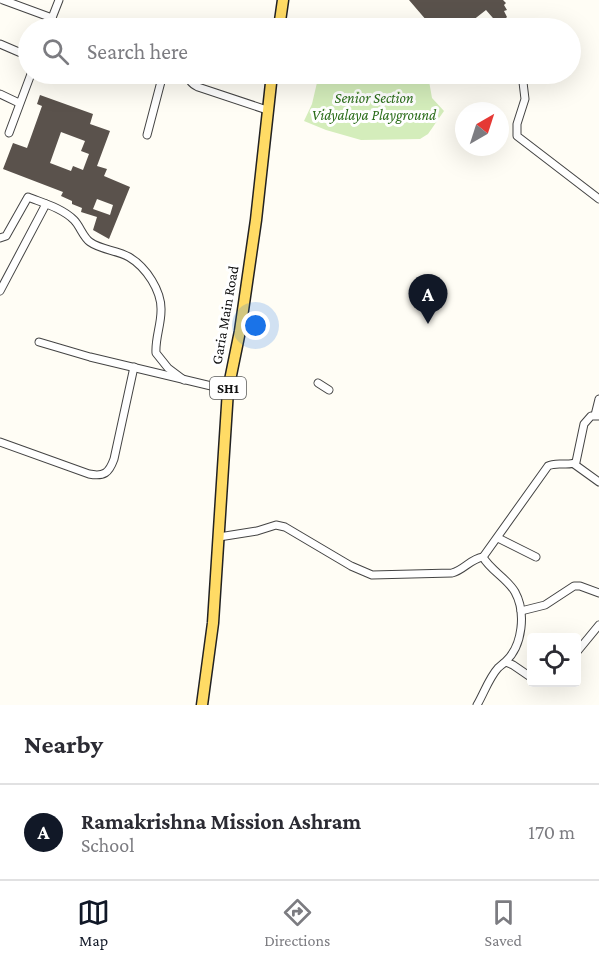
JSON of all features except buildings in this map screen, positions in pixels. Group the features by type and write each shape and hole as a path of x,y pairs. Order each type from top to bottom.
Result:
{"main road":[{"path":"280,18 283,0"},
{"name":"Garia Main Road","path":"202,705 213,623 222,453 228,390 240,331 256,220 271,84"}],"street":[{"path":"3,0 52,18 59,0"},
{"path":"0,44 18,52"},
{"path":"9,133 27,84"},
{"path":"147,135 160,84"},
{"path":"192,84 267,110"},
{"path":"523,84 525,99 517,124 517,136 599,199"},
{"path":"0,94 19,103"},
{"path":"0,238 6,236 28,197 70,216 88,241 128,256 148,274 161,307 156,353 168,368 184,380"},
{"path":"0,291 46,204"},
{"path":"39,342 228,390"},
{"path":"0,442 89,474 100,476 105,474 114,459 134,367"},
{"path":"318,383 329,390"},
{"path":"574,464 584,424 591,416 597,415 599,399"},
{"path":"219,537 257,531 276,525 285,527 351,566 372,575 452,573 462,569 472,560 483,557 548,466 557,463 574,464 599,482"},
{"path":"498,538 536,557"},
{"path":"477,705 497,669 506,662 520,635 521,611 509,583 483,557"},
{"path":"521,611 545,605 574,586 599,593"},
{"path":"581,647 599,625"},
{"path":"506,662 527,675"}],"green space":[{"name":"Senior Section Vidyalaya Playground","path":"317,84 430,84 432,98 444,111 428,134 420,139 361,140 304,121 312,104"}],"place":[{"name":"Ramakrishna Mission Ashram","path":"428,324"}]}
